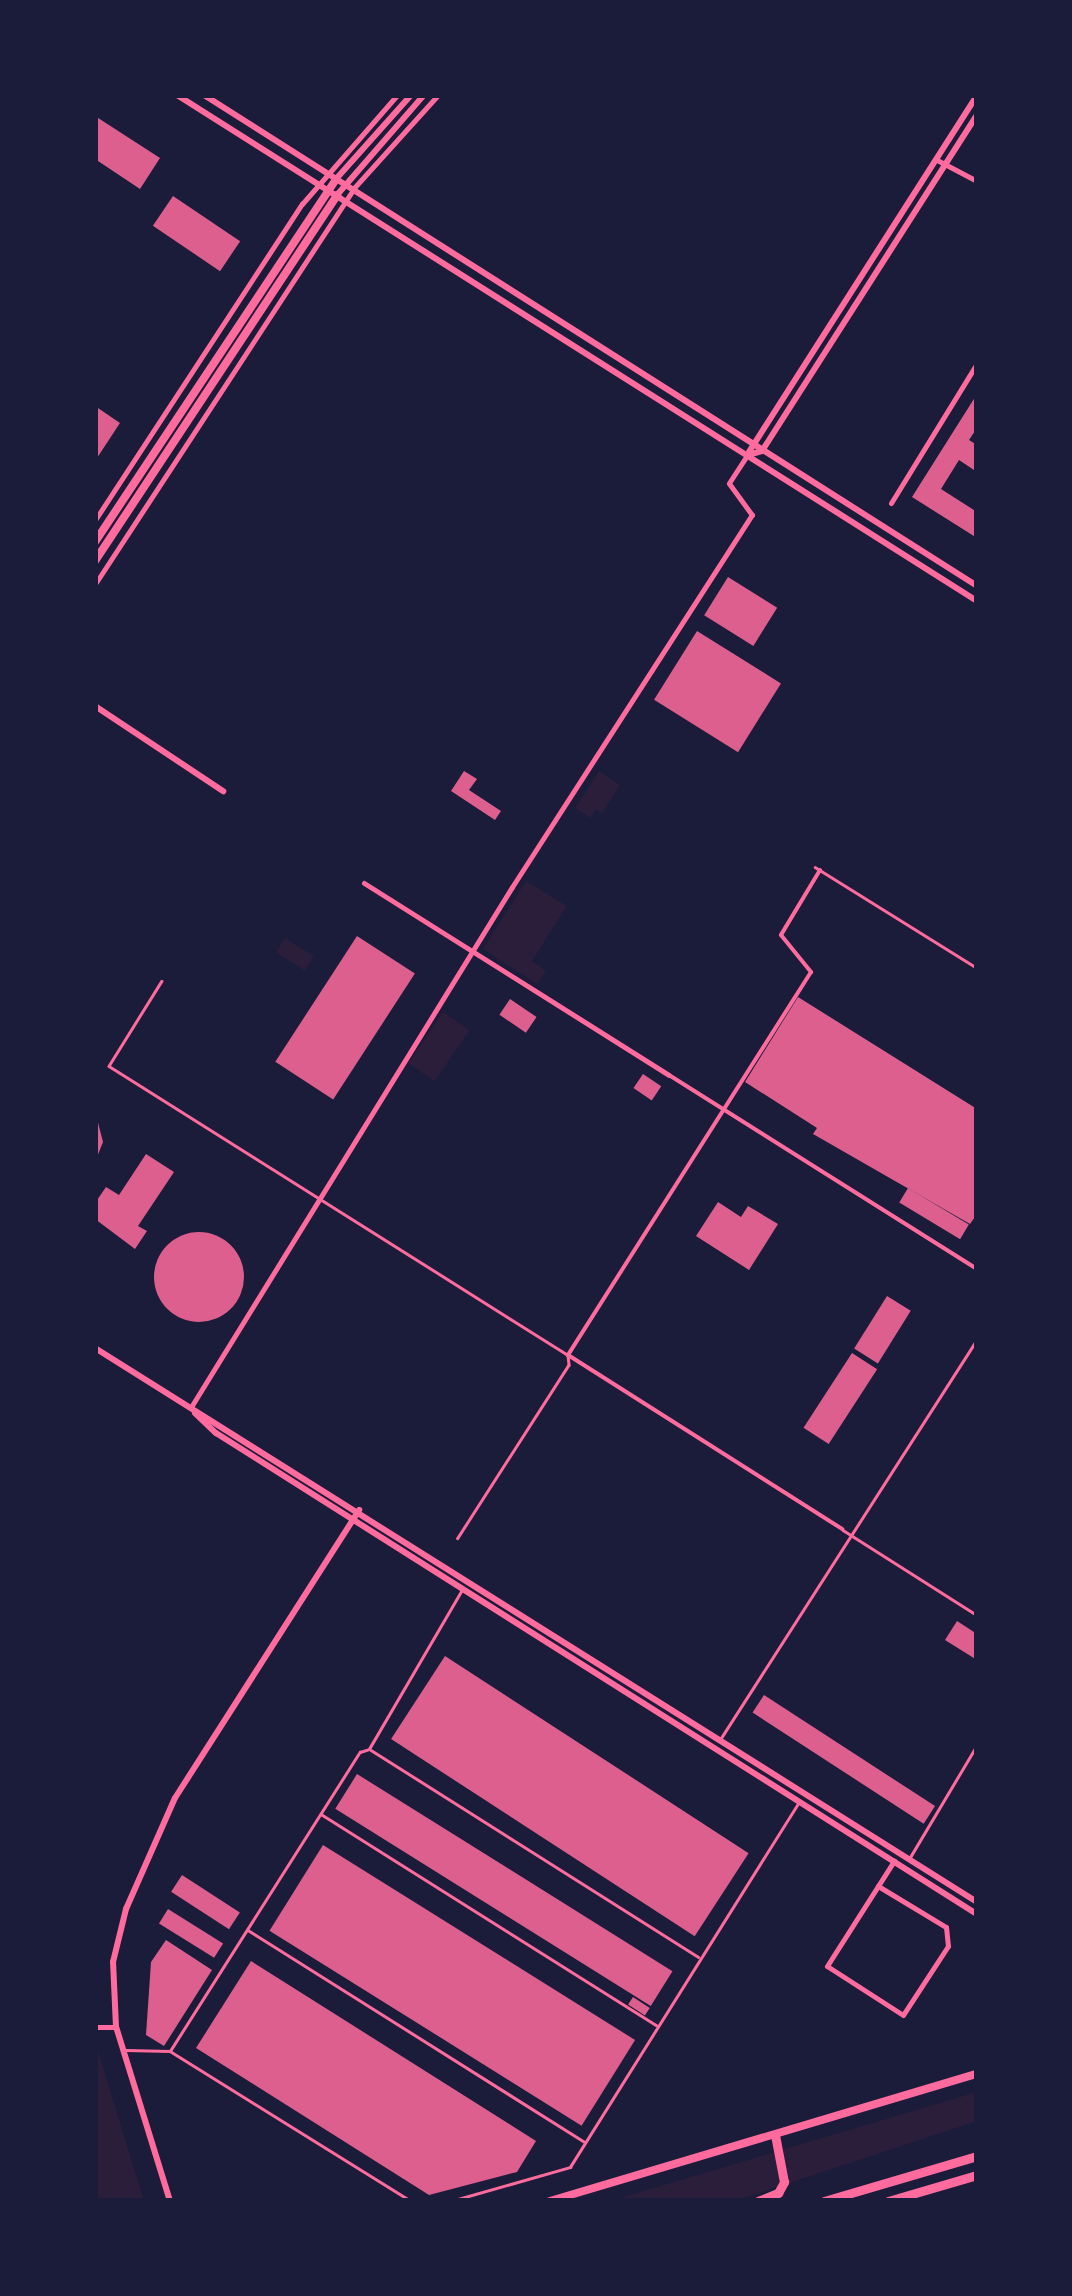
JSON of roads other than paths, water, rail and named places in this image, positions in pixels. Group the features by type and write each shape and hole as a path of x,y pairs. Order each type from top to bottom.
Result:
{"highway":[{"path":"758,2201 778,2193 784,2182 775,2135"},
{"path":"824,2201 977,2156"},
{"path":"888,2201 977,2175"}],"main road":[{"path":"95,542 336,178"},
{"path":"95,562 341,198"},
{"path":"550,2201 977,2074"}],"street":[{"path":"177,95 977,601"},
{"path":"204,95 977,586"},
{"path":"95,520 318,184 397,95"},
{"path":"336,178 411,95"},
{"path":"95,584 341,198 424,95"},
{"path":"349,187 438,95"},
{"path":"942,162 977,96"},
{"path":"190,1408 472,951 752,515 729,483 746,455 758,449 942,162 977,115"},
{"path":"942,162 977,181"},
{"path":"890,503 977,363"},
{"path":"95,706 223,791"},
{"path":"818,868 781,935 811,972 568,1355 842,1529"},
{"path":"364,883 977,1269"},
{"path":"95,1348 359,1510 977,1902"},
{"path":"190,1408 216,1433 977,1914"},
{"path":"170,2201 116,2028 113,1962 146,1856 175,1798 359,1510"},
{"path":"878,1886 946,1928 948,1946 903,2014 827,1966 878,1886 894,1861"},
{"path":"95,2027 116,2028"}],"lane":[{"path":"818,868 977,968"},
{"path":"162,980 108,1066 568,1355 569,1365 458,1538"},
{"path":"720,1739 977,1339"},
{"path":"842,1529 977,1616"},
{"path":"170,2050 360,1752 369,1749 463,1589"},
{"path":"909,1859 977,1745"},
{"path":"369,1749 699,1957"},
{"path":"451,2201 570,2167 799,1802"},
{"path":"321,1814 658,2026"},
{"path":"247,1930 585,2142"},
{"path":"123,2050 170,2050 411,2201"}]}
